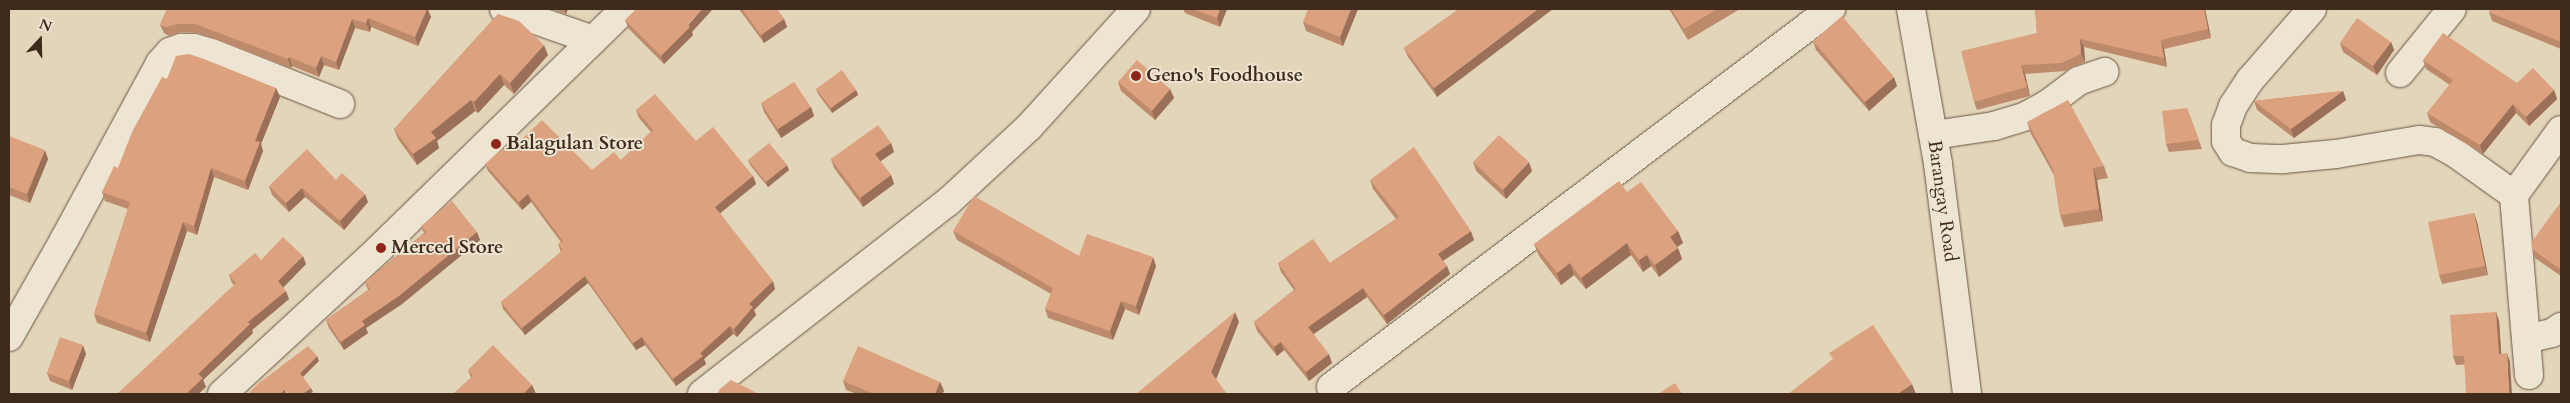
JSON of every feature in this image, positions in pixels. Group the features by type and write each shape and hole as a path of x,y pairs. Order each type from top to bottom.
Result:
{"street":[{"path":"504,9 594,40"},
{"path":"222,394 380,248 625,9"},
{"path":"702,394 955,196 1029,127 1136,9"},
{"path":"1330,387 1831,9"},
{"name":"Barangay Road","path":"1911,9 1934,135 1966,394"},
{"path":"2312,9 2250,80 2233,106 2226,125 2226,141 2233,152 2250,158 2283,159 2336,154 2419,140 2436,142 2458,155 2514,195"},
{"path":"2400,73 2452,9"},
{"path":"9,337 160,63 170,52 181,48 203,51 340,104"},
{"path":"1934,135 1994,126 2026,116 2048,104 2078,81 2104,72"},
{"path":"2529,375 2514,195 2561,130"},
{"path":"2526,339 2552,333 2561,327"}],"building":[{"path":"167,9 427,9 415,37 368,18 366,23 352,19 336,62 321,56 316,68 195,24 178,24 166,27 160,25"},
{"path":"636,9 702,9 688,24 690,27 661,56 625,20"},
{"path":"742,9 777,9 784,19 761,35"},
{"path":"1192,9 1220,9 1217,18"},
{"path":"1308,9 1351,9 1340,37 1303,22"},
{"path":"1459,9 1538,9 1434,88 1404,48"},
{"path":"1671,9 1717,9 1684,29"},
{"path":"2035,9 2204,9 2208,29 2161,40 2164,58 2080,39 2081,54 2062,63 2021,65 2027,87 1974,102 1961,51 2037,33"},
{"path":"2490,9 2561,9 2561,42 2489,12"},
{"path":"498,14 519,21 544,45 510,83 500,74 474,102 471,100 431,132 436,138 413,154 394,129"},
{"path":"1842,16 1894,77 1865,102 1813,41"},
{"path":"2357,18 2391,42 2373,66 2340,43"},
{"path":"2443,33 2517,83 2533,68 2554,90 2526,117 2513,104 2480,145 2427,113 2453,80 2423,60"},
{"path":"189,54 276,88 255,141 260,142 245,181 211,168 194,226 183,222 146,333 94,314 130,202 102,192 114,166 118,168 132,132 162,77 167,79 176,56"},
{"path":"1137,60 1170,89 1152,111 1118,82"},
{"path":"842,70 856,90 831,108 816,89"},
{"path":"794,82 811,107 778,129 761,103"},
{"path":"2343,91 2291,129 2254,101"},
{"path":"655,94 696,141 713,127 753,176 715,207 773,281 749,304 753,307 734,329 730,326 700,353 703,356 673,379 642,337 633,343 585,276 522,328 501,302 563,250 558,244 563,241 528,194 519,202 485,164 514,139 518,143 542,120 592,170 614,152 621,160 653,130 636,110"},
{"path":"2068,100 2104,166 2093,168 2099,209 2060,215 2053,169 2027,122"},
{"path":"2187,108 2199,140 2166,144 2162,111"},
{"path":"878,125 891,143 875,154 891,175 860,198 831,159"},
{"path":"1499,135 1529,162 1503,190 1473,162"},
{"path":"9,136 45,150 27,194 9,187"},
{"path":"769,143 787,165 766,182 748,160"},
{"path":"1414,147 1471,231 1438,254 1447,266 1384,315 1363,288 1308,327 1329,354 1306,372 1281,342 1274,347 1254,322 1296,289 1278,263 1313,239 1330,263 1399,217 1370,180"},
{"path":"307,149 336,180 342,173 365,194 340,221 302,188 286,203 269,186"},
{"path":"1619,181 1627,192 1641,182 1678,231 1670,237 1678,248 1655,265 1647,255 1639,260 1627,243 1581,278 1570,263 1557,273 1534,244"},
{"path":"974,196 1079,256 1087,234 1153,257 1136,306 1121,301 1110,331 1045,309 1053,288 953,231"},
{"path":"452,201 477,232 399,296 362,321 365,325 341,342 326,320 370,289 365,282 426,232 421,226"},
{"path":"2560,203 2561,270 2532,249 2531,243"},
{"path":"2474,213 2485,266 2439,275 2428,222"},
{"path":"283,237 303,256 278,281 286,291 248,322 250,324 198,374 203,378 186,394 117,394 236,283 229,275 255,253 261,260"},
{"path":"1235,312 1211,372 1227,394 1136,394"},
{"path":"2496,312 2499,354 2507,353 2509,394 2466,394 2464,356 2453,356 2450,315"},
{"path":"1873,325 1912,384 1897,394 1788,394 1833,359 1829,353"},
{"path":"60,337 83,345 69,381 47,373"},
{"path":"493,345 532,385 523,394 453,394 473,376 468,370"},
{"path":"308,346 317,356 300,373 311,388 302,394 288,394 285,389 280,394 248,394 259,383"},
{"path":"858,346 940,382 935,394 874,394 843,381"},
{"path":"731,380 759,394 717,394"},
{"path":"1675,383 1682,394 1658,394"}],"place":[{"name":"Geno's Foodhouse","path":"1136,76"},
{"name":"Balagulan Store","path":"496,144"},
{"name":"Merced Store","path":"381,248"}]}
